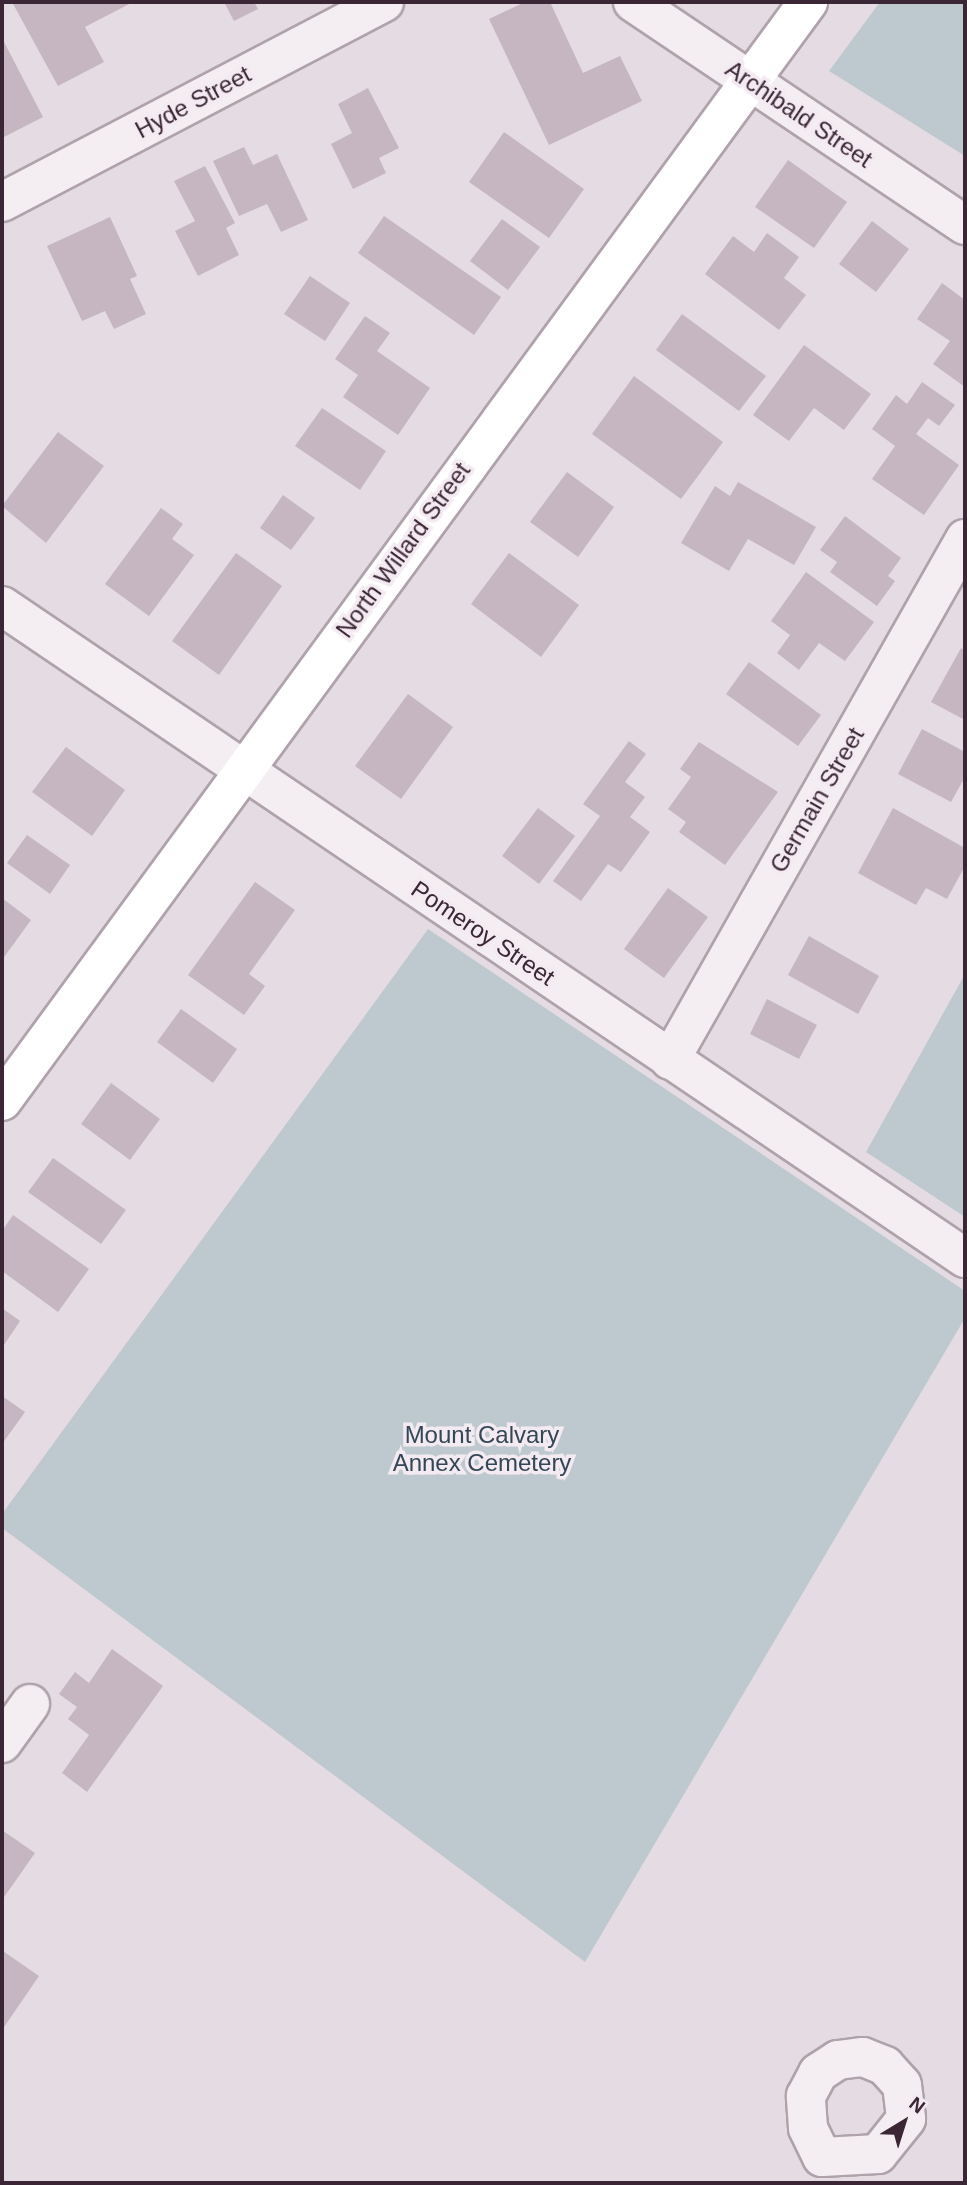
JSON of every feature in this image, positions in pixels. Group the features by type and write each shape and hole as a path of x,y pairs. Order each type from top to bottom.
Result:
{"main road":[{"name":"North Willard Street","path":"2,1101 807,2"}],"street":[{"name":"Hyde Street","path":"2,202 384,2"},
{"name":"Archibald Street","path":"633,2 965,225"},
{"name":"Germain Street","path":"670,1060 965,539"},
{"name":"Pomeroy Street","path":"2,606 965,1258"},
{"path":"2,1743 30,1704"}],"green space":[{"path":"880,2 965,2 965,156 829,71"},
{"name":"Mount Calvary Annex Cemetery","path":"428,929 965,1291 965,1318 585,1962 2,1528 2,1514"},
{"path":"965,974 965,1217 866,1152"}],"building":[{"path":"12,2 133,2 85,27 104,62 58,86"},
{"path":"224,2 254,2 258,9 234,21"},
{"path":"525,2 550,2 583,73 620,56 642,101 549,145 489,19"},
{"path":"2,38 43,117 4,137 2,133"},
{"path":"368,88 399,148 379,158 386,173 353,189 331,144 352,133 338,104"},
{"path":"504,132 584,189 549,238 469,182"},
{"path":"244,147 253,165 277,154 308,220 281,232 267,204 239,216 213,161"},
{"path":"788,160 847,202 814,248 755,207"},
{"path":"205,166 235,223 226,228 239,255 198,276 175,231 195,221 174,181"},
{"path":"384,216 501,297 474,335 358,253"},
{"path":"110,217 137,276 130,279 146,314 114,329 105,311 82,321 47,246"},
{"path":"502,219 540,247 508,290 470,261"},
{"path":"872,221 909,249 876,292 839,264"},
{"path":"767,233 799,257 784,278 806,295 779,330 705,274 733,236 754,252"},
{"path":"310,276 350,303 325,341 284,314"},
{"path":"942,283 965,300 965,387 933,364 950,341 917,319"},
{"path":"682,314 766,376 739,411 656,350"},
{"path":"365,316 390,333 377,351 430,388 398,435 343,397 358,375 335,359"},
{"path":"804,345 871,394 844,430 814,408 789,441 753,415"},
{"path":"634,376 723,442 681,499 592,434"},
{"path":"922,382 955,405 939,426 928,418 916,434 959,465 924,515 872,479 895,446 872,429 896,395 907,404"},
{"path":"322,408 386,451 360,490 295,446"},
{"path":"58,432 104,466 46,543 2,506"},
{"path":"567,472 614,507 578,557 530,522"},
{"path":"738,482 816,527 794,565 748,539 729,571 681,543 715,486 730,496"},
{"path":"283,495 315,518 291,550 260,528"},
{"path":"161,508 183,524 172,539 194,555 149,616 105,584"},
{"path":"845,516 901,558 888,576 895,581 877,606 830,572 837,562 820,550"},
{"path":"236,553 282,586 219,675 172,641"},
{"path":"509,553 579,605 541,657 471,604"},
{"path":"806,572 874,622 845,661 819,643 799,670 777,653 790,635 771,621"},
{"path":"961,648 965,651 965,720 931,702"},
{"path":"749,662 821,715 798,746 726,694"},
{"path":"408,694 453,727 401,799 355,766"},
{"path":"922,729 965,752 965,777 951,802 898,774"},
{"path":"629,741 646,754 625,782 645,797 630,817 650,832 621,872 608,864 581,901 553,881 600,816 583,804"},
{"path":"699,742 778,792 725,865 679,832 686,822 668,809 691,777 680,769"},
{"path":"66,747 125,790 92,836 32,792"},
{"path":"538,808 575,836 539,884 502,856"},
{"path":"893,808 965,848 965,866 947,899 926,888 916,905 858,873"},
{"path":"27,835 70,865 50,894 7,863"},
{"path":"255,882 295,910 249,974 265,986 244,1015 188,975"},
{"path":"668,888 708,917 664,978 624,949"},
{"path":"2,898 31,920 2,960"},
{"path":"809,936 879,976 858,1014 788,975"},
{"path":"767,999 817,1025 799,1059 750,1034"},
{"path":"181,1009 237,1049 213,1083 157,1042"},
{"path":"111,1083 160,1119 130,1160 81,1124"},
{"path":"53,1158 126,1210 101,1244 28,1192"},
{"path":"13,1215 89,1269 58,1312 2,1271 2,1231"},
{"path":"2,1308 20,1321 2,1348"},
{"path":"2,1396 25,1412 2,1444"},
{"path":"112,1649 163,1686 87,1792 62,1773 89,1735 68,1719 77,1707 59,1694 75,1672 89,1683"},
{"path":"2,1830 35,1853 2,1900"},
{"path":"3,1951 39,1976 2,2030 2,1953"}]}
